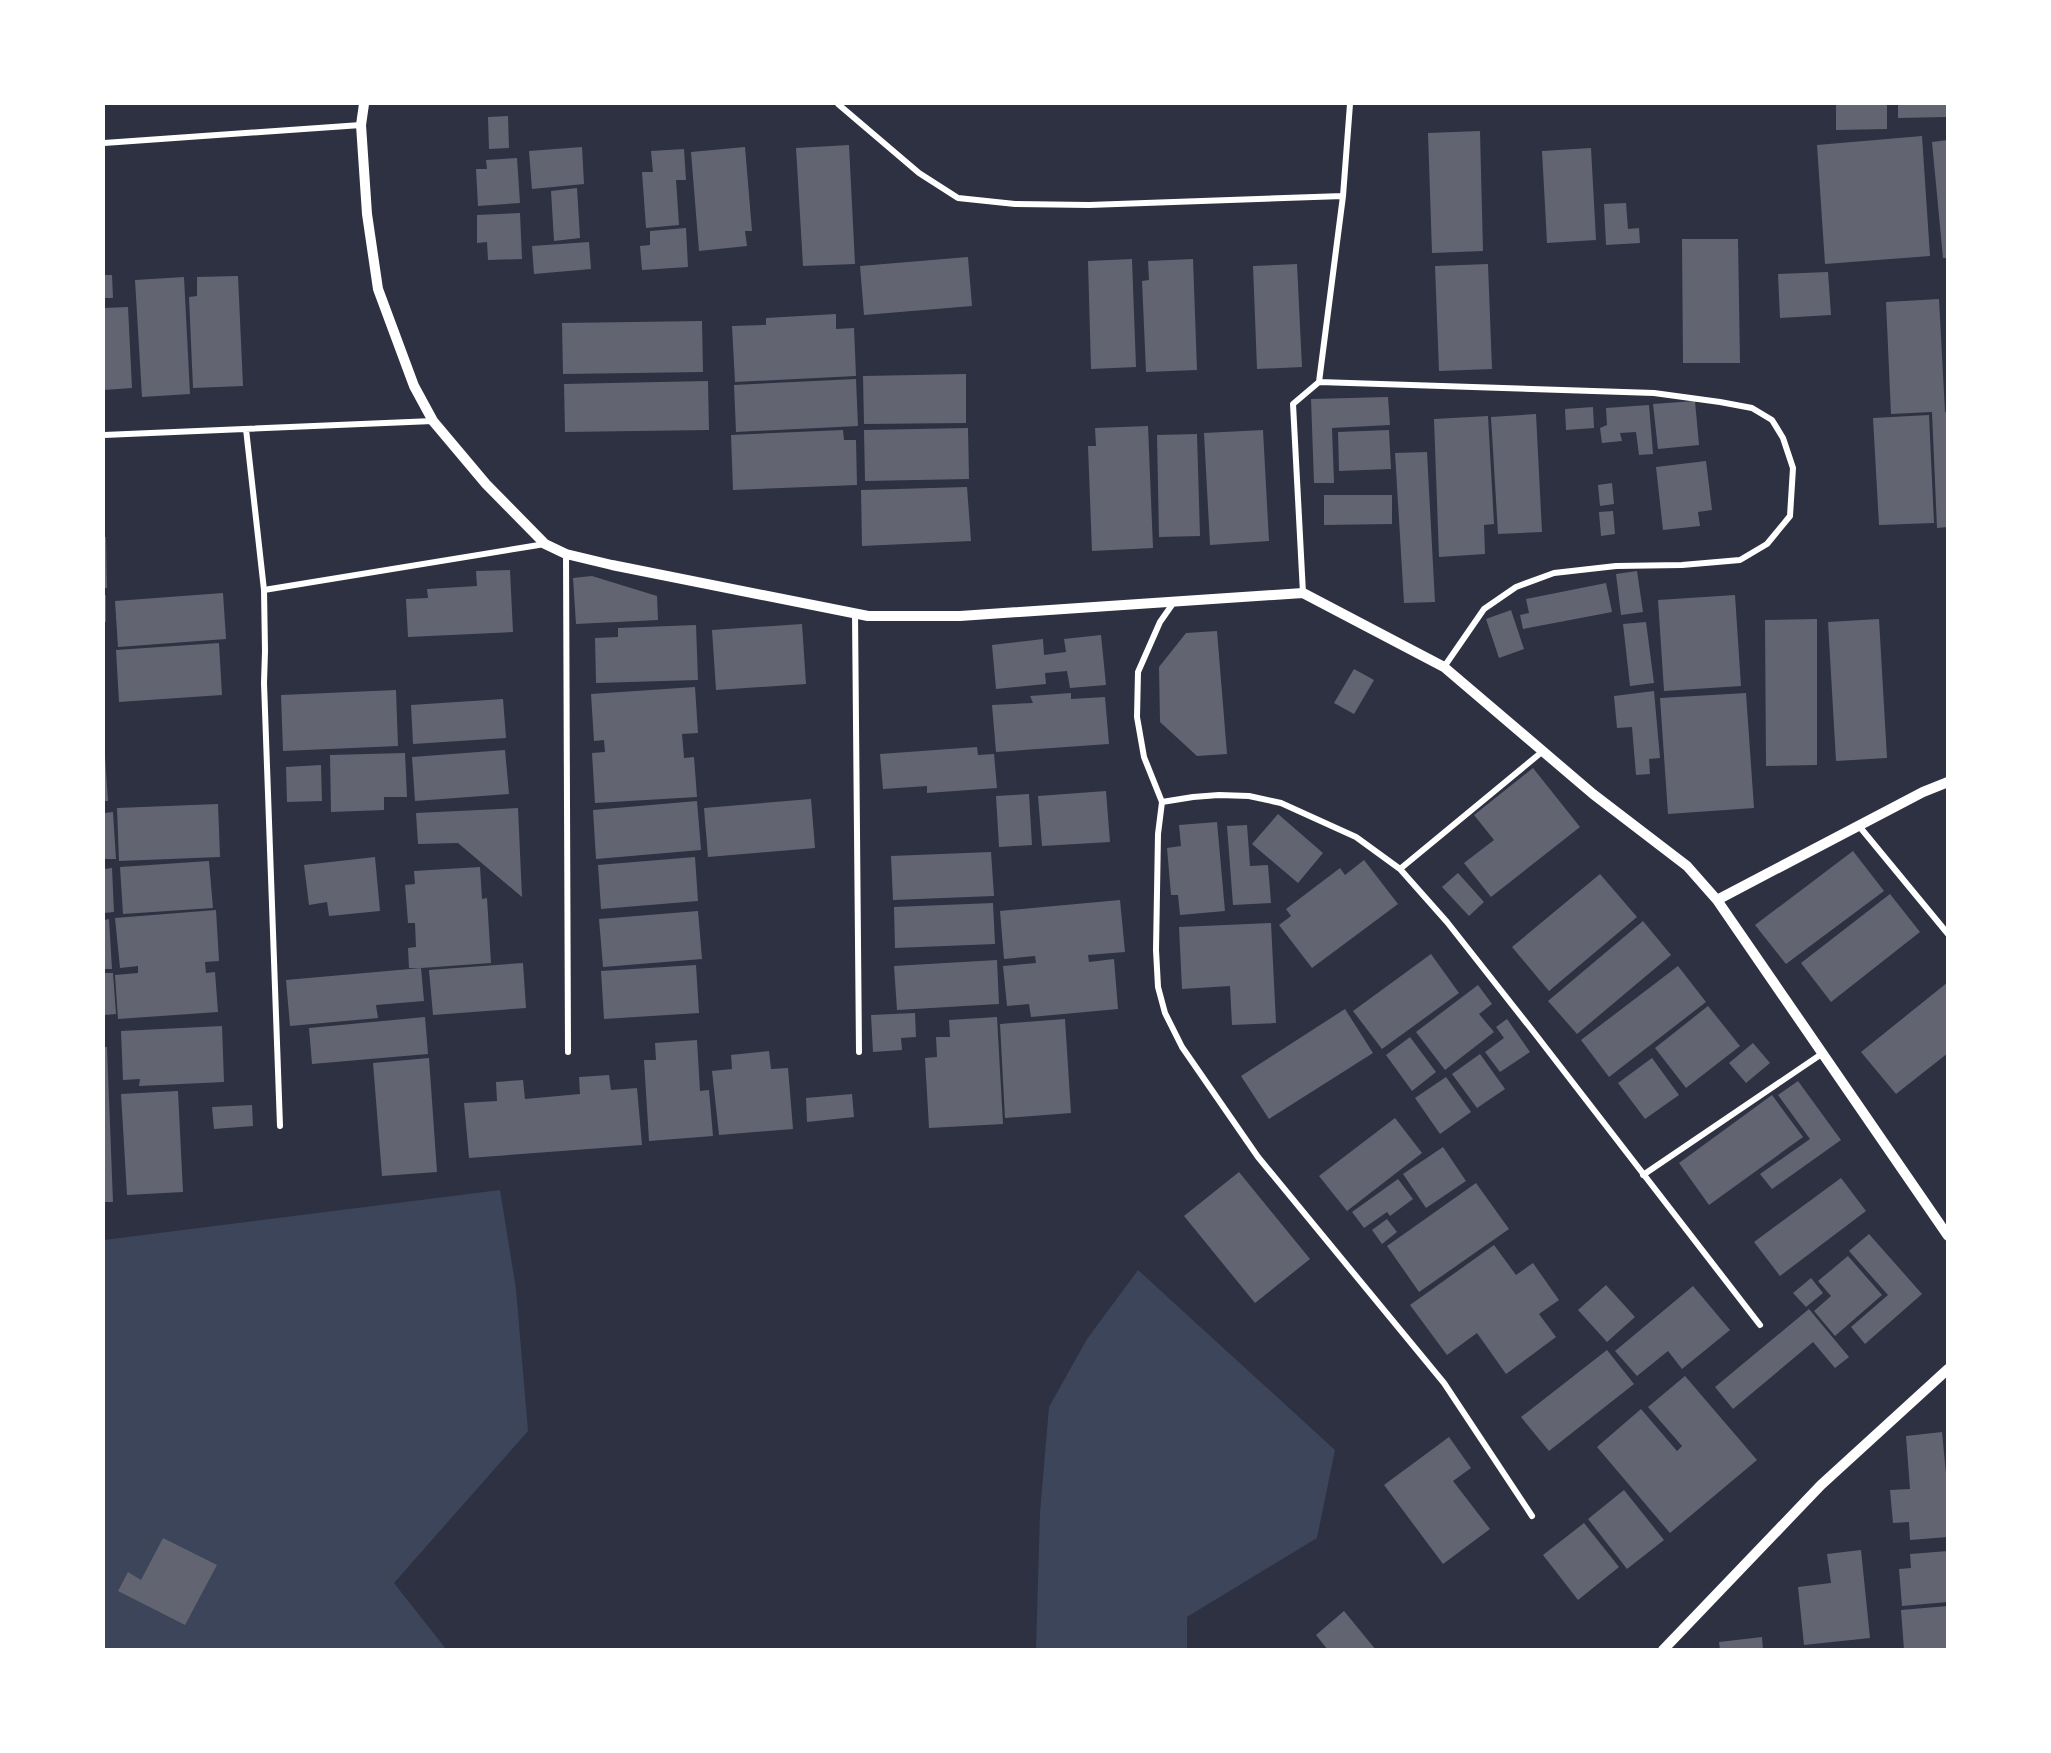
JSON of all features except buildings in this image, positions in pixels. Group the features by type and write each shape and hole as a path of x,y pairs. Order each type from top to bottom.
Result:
{"street":[{"path":"364,104 361,124 367,214 378,289 414,386 433,422 486,484 545,544 566,554 868,616 960,616 1303,592 1444,667 1593,794 1687,866 1717,900 1947,1236"},
{"path":"838,104 919,173 958,198 1015,204 1089,205 1343,196"},
{"path":"1319,382 1343,196 1350,104"},
{"path":"104,143 361,124"},
{"path":"1303,592 1293,404 1319,382 1654,393 1752,408 1772,420 1783,438 1793,468 1790,516 1767,544 1740,560 1682,565 1616,566 1554,573 1516,586 1484,609 1444,667"},
{"path":"104,435 433,422"},
{"path":"246,429 264,590 266,651 264,683 280,1126"},
{"path":"264,590 545,544"},
{"path":"566,554 568,1052"},
{"path":"1174,602 1160,622 1138,672 1137,717 1144,757 1162,802 1157,873 1158,987 1165,1013 1178,1038 1258,1157 1444,1383 1532,1516"},
{"path":"855,613 859,1052"},
{"path":"1400,869 1543,751"},
{"path":"1717,900 1923,792 1947,782"},
{"path":"1162,802 1193,796 1219,795 1249,796 1281,803 1356,837 1400,869 1447,922 1760,1325"},
{"path":"1859,826 1947,934"},
{"path":"1644,1175 1822,1053"},
{"path":"1663,1650 1821,1485 1947,1369"}],"shaded area":[{"path":"500,1190 516,1289 528,1431 394,1583 446,1649 104,1649 104,1240"},
{"path":"1138,1270 1335,1450 1317,1538 1187,1617 1187,1649 1036,1649 1040,1512 1049,1407 1087,1339"}]}
